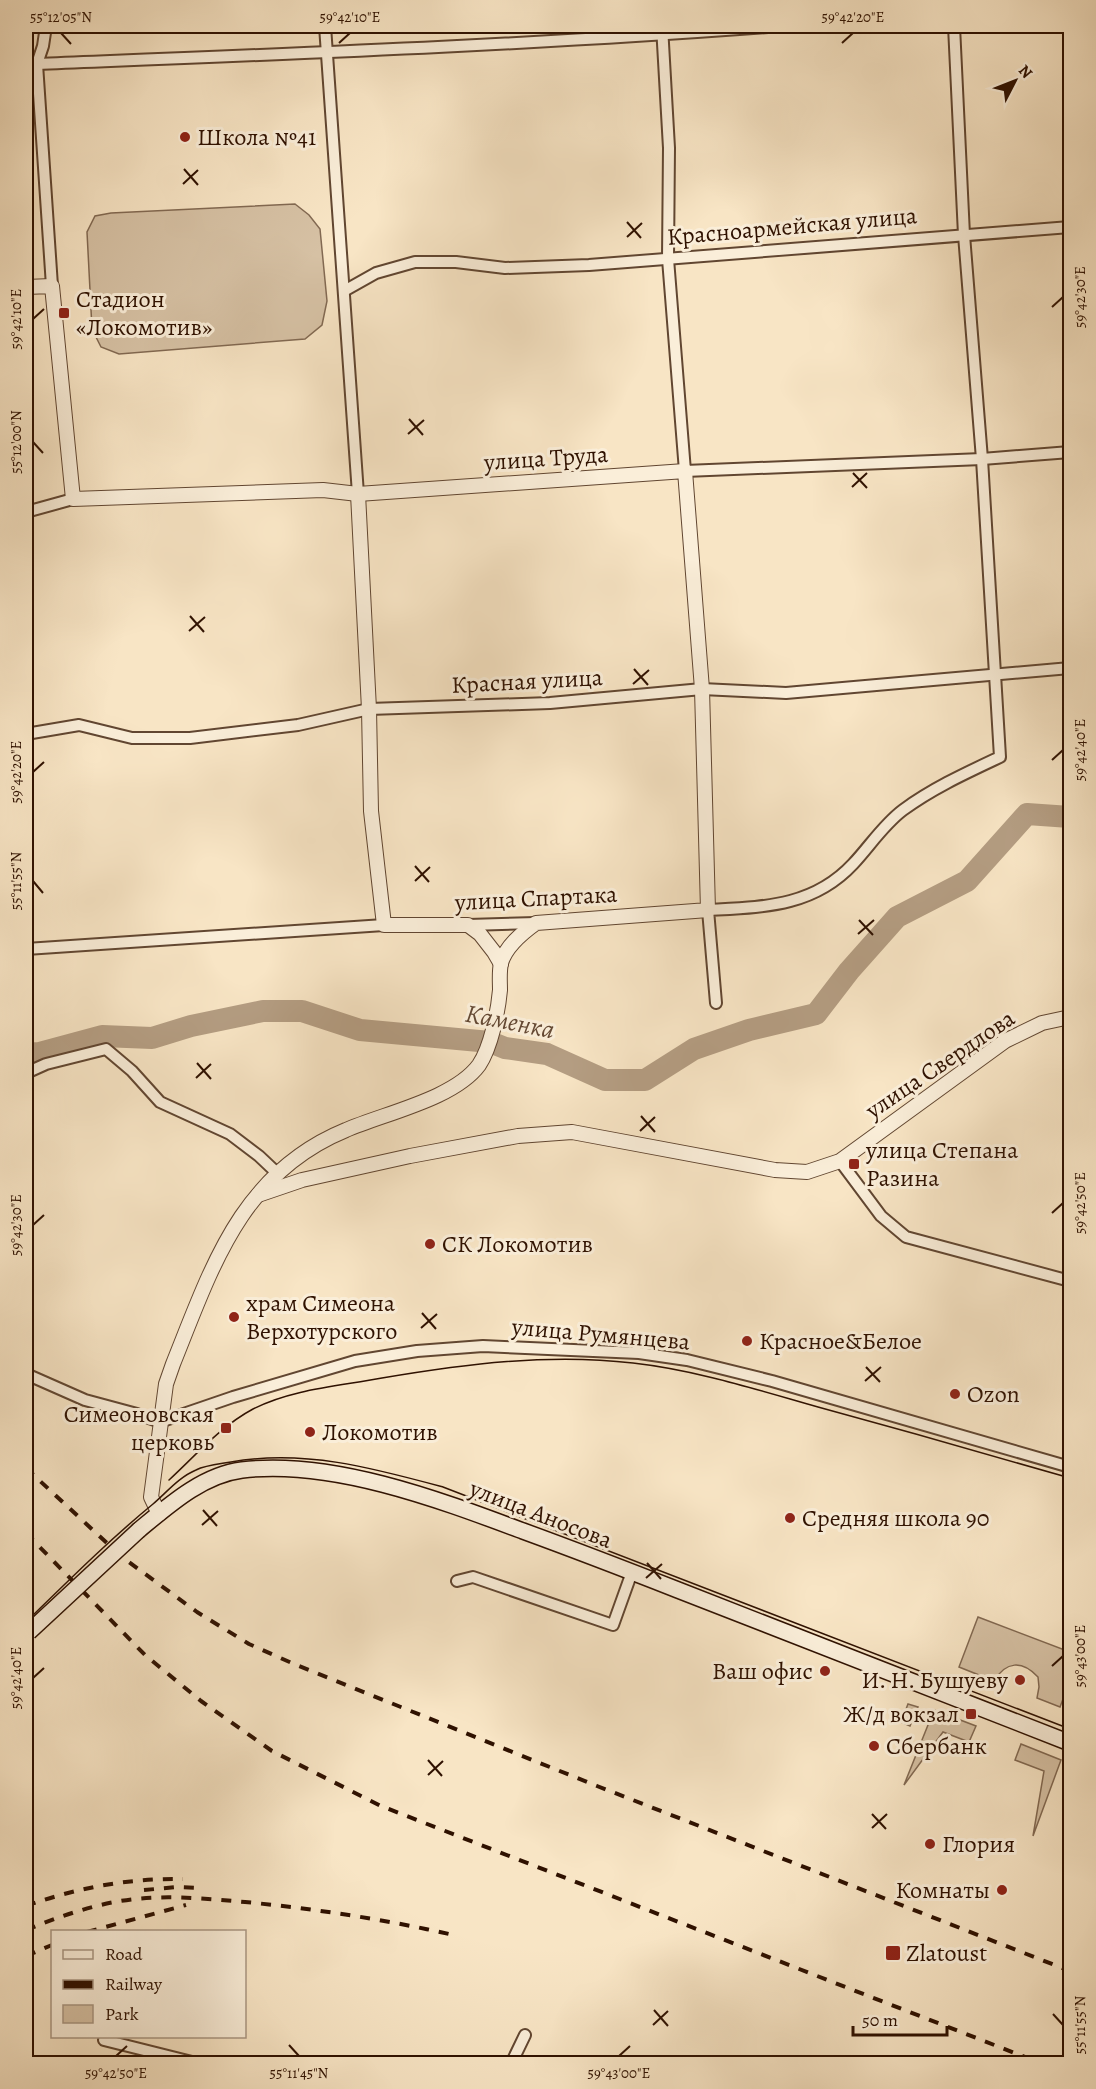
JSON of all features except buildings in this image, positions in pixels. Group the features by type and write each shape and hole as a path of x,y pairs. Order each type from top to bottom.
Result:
{"main road":[{"name":"улица Аносова","path":"27,1634 140,1530 204,1483 240,1470 291,1469 355,1477 439,1499 1071,1743"}],"street":[{"path":"46,26 37,64 52,286 73,499"},
{"path":"326,26 358,494 369,709 371,811 384,925"},
{"path":"26,60 37,64 327,52 662,30 781,26"},
{"path":"954,26 964,235 982,459 994,674"},
{"path":"662,30 669,148 668,259 702,689 708,910 716,1003"},
{"name":"Красноармейская улица","path":"344,291 376,273 415,262 456,262 505,268 668,259 1071,227"},
{"path":"26,287 52,286"},
{"name":"улица Труда","path":"26,512 73,499 323,490 358,494 685,471 982,459 1071,453"},
{"name":"Красная улица","path":"26,734 79,725 132,738 190,738 298,726 369,709 550,703 702,689 786,693 1071,668"},
{"name":"улица Спартака","path":"26,949 384,925 536,923 768,907 797,901 823,888 852,866 883,828 902,811 932,790 1000,757 994,674"},
{"path":"159,1514 151,1497 166,1384 222,1246 256,1195 294,1158 314,1144 444,1093 465,1080 480,1064 490,1042 500,993 501,964 506,952 522,933 536,923"},
{"path":"468,925 480,934 501,964"},
{"name":"улица Свердлова","path":"256,1195 302,1180 410,1156 518,1136 572,1132 775,1170 807,1172 840,1161 1005,1041 1042,1023 1071,1017"},
{"path":"26,1073 46,1064 106,1049 132,1071 160,1102 230,1134 277,1173"},
{"path":"840,1161 881,1216 906,1237 1071,1281"},
{"name":"улица Румянцева","path":"160,1422 232,1397 355,1361 417,1351 483,1346 639,1353 687,1360 772,1382 1071,1467"},
{"path":"26,1374 85,1400 160,1422"},
{"path":"456,1581 473,1577 613,1625 632,1572"},
{"path":"511,2064 525,2035"},
{"path":"104,2040 200,2064"}],"green space":[{"path":"295,204 309,215 320,229 327,301 322,325 305,339 119,354 101,347 92,329 87,232 95,216 111,213"},
{"path":"978,1617 1070,1652 1070,1702 1063,1699 1060,1707 1037,1698 1038,1677 1032,1671 1020,1666 1009,1666 994,1681 959,1667"},
{"path":"908,1704 918,1707 910,1726 901,1722"},
{"path":"934,1710 976,1726 969,1742 943,1732 904,1785"},
{"path":"1021,1744 1061,1760 1033,1836 1044,1771 1015,1760"}],"waterway":[{"name":"Каменка","path":"26,1054 39,1053 102,1036 152,1038 191,1026 263,1011 302,1011 360,1030 490,1042 505,1048 547,1054 605,1080 645,1080 694,1049 749,1030 816,1014 849,971 897,917 967,881 1027,814 1070,817"}],"tram line":[{"path":"169,1480 209,1442 241,1416 268,1402 284,1397 316,1389 444,1368 570,1359 657,1366 750,1387 1070,1478"},
{"path":"26,1622 104,1547 190,1473 200,1468 231,1462 258,1459 312,1459 364,1467 443,1487 1070,1729"}],"railway":[{"path":"26,1468 122,1557 197,1612 249,1644 597,1786 1070,1971"},
{"path":"26,1533 145,1655 201,1701 272,1751 381,1806 1043,2064"},
{"path":"26,1906 103,1885 143,1880 183,1879"},
{"path":"144,1890 178,1887 203,1888"},
{"path":"26,1930 93,1907 135,1899 177,1897 245,1902 326,1912 458,1936"},
{"path":"94,1930 186,1905"},
{"path":"26,1956 51,1945"}],"place":[{"name":"Школа №41","path":"185,137"},
{"name":"Стадион «Локомотив»","path":"64,313"},
{"name":"улица Степана Разина","path":"854,1164"},
{"name":"СК Локомотив","path":"430,1244"},
{"name":"храм Симеона Верхотурского","path":"234,1317"},
{"name":"Красное&Белое","path":"747,1341"},
{"name":"Ozon","path":"955,1394"},
{"name":"Симеоновская церковь","path":"226,1428"},
{"name":"Локомотив","path":"310,1432"},
{"name":"Средняя школа 90","path":"790,1518"},
{"name":"Ваш офис","path":"825,1671"},
{"name":"И. Н. Бушуеву","path":"1020,1680"},
{"name":"Ж/д вокзал","path":"971,1714"},
{"name":"Сбербанк","path":"874,1746"},
{"name":"Глория","path":"930,1844"},
{"name":"Комнаты","path":"1002,1890"},
{"name":"Zlatoust","path":"893,1953"}]}
